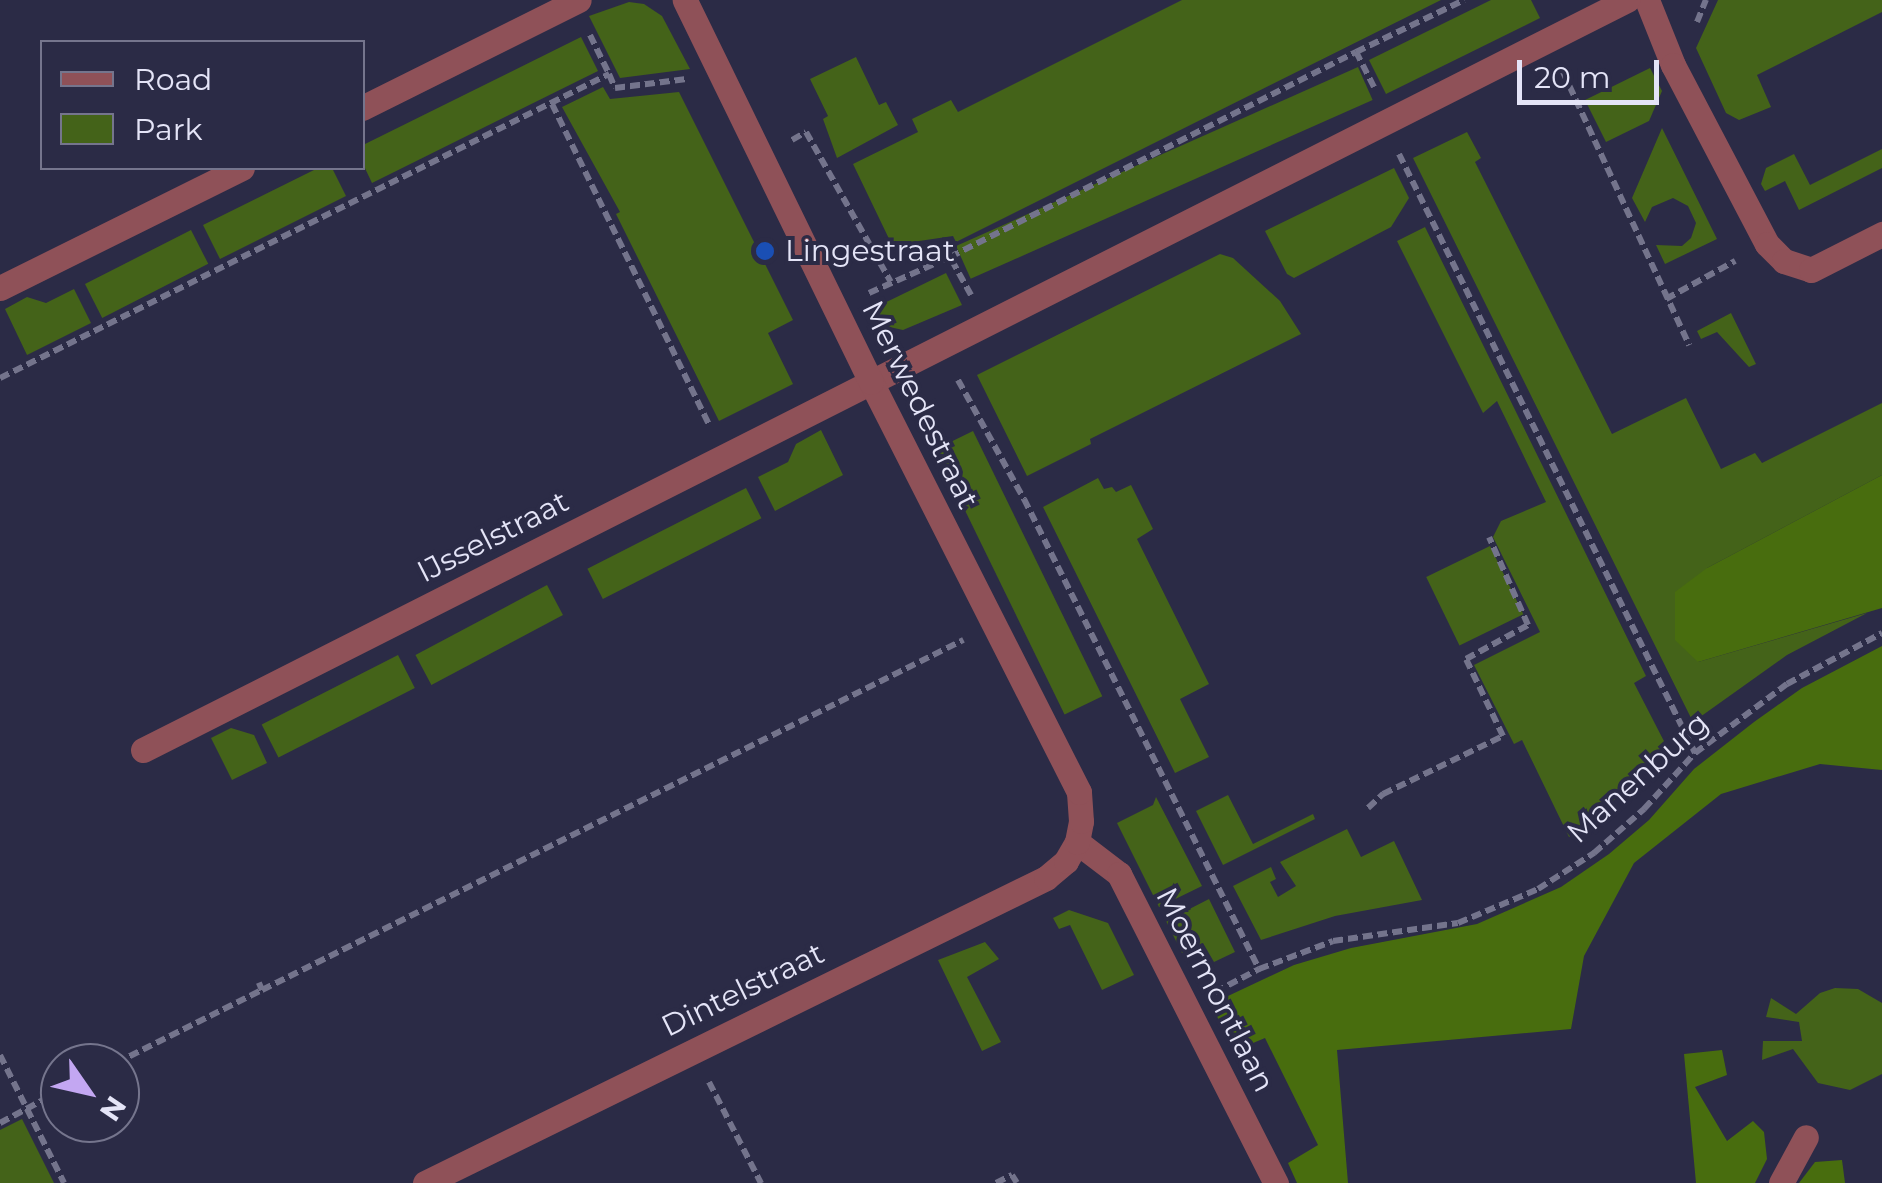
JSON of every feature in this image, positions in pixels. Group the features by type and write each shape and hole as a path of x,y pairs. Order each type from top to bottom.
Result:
{"street":[{"path":"365,106 578,0"},
{"name":"Merwedestraat","path":"685,0 871,382 1079,792 1077,842"},
{"path":"871,382 1627,0"},
{"path":"1646,0 1698,114 1767,244 1784,260 1810,270 1882,234"},
{"path":"0,288 238,170"},
{"name":"IJsselstraat","path":"144,750 871,382"},
{"name":"Moermontlaan","path":"1077,842 1120,874 1276,1183"},
{"name":"Dintelstraat","path":"425,1183 1046,878 1066,861 1077,842"},
{"path":"1782,1183 1806,1137"}],"path":[{"path":"986,324 950,257 1464,0"},
{"path":"1558,34 1558,62 1689,345"},
{"path":"1356,52 1380,99 1383,122 1694,753"},
{"path":"0,378 609,74 615,88 722,74"},
{"path":"552,104 725,456"},
{"path":"790,140 806,132 891,282"},
{"path":"1666,299 1767,244"},
{"path":"970,370 956,376 1024,499 1259,969"},
{"path":"1368,808 1383,794 1503,736 1466,659 1528,625 1488,537"},
{"path":"140,1050 261,986 992,625"},
{"name":"Manenburg","path":"1187,1006 1259,969 1333,940 1458,924 1538,889 1594,853 1644,809 1694,753 1787,684 1882,632"},
{"path":"693,1050 760,1183"},
{"path":"0,1055 64,1183"},
{"path":"0,1123 40,1102"},
{"path":"996,1183 1012,1175 1017,1183"}],"green space":[{"path":"1182,0 1441,0 956,242 953,236 892,245 853,164 918,132 912,119 951,100 958,112"},
{"path":"1491,0 1531,0 1540,18 1386,94 1369,60"},
{"path":"1718,0 1882,0 1882,12 1757,75 1771,107 1739,120 1726,113 1696,48"},
{"path":"629,2 644,4 662,16 690,69 620,78 589,16"},
{"path":"581,37 598,71 372,183 365,168 365,144"},
{"path":"856,57 879,105 886,102 898,125 837,158 823,119 828,116 810,79"},
{"path":"1358,67 1373,100 971,279 956,246"},
{"path":"1650,68 1662,91 1649,121 1606,142 1585,100"},
{"path":"603,87 610,99 679,92 793,320 768,333 793,384 719,421 616,214 620,212 562,107"},
{"path":"1662,128 1717,239 1665,264 1656,245 1682,246 1691,238 1696,223 1688,206 1673,198 1652,207 1645,222 1632,198"},
{"path":"1467,132 1481,158 1475,162 1612,434 1686,398 1721,469 1755,453 1762,463 1882,403 1882,475 1707,568 1698,662 1867,613 1787,655 1693,722 1413,158"},
{"path":"1882,149 1882,168 1799,210 1785,181 1765,191 1761,184 1766,168 1794,154 1810,185"},
{"path":"1394,168 1409,198 1391,227 1294,278 1287,274 1265,231"},
{"path":"314,170 333,170 346,196 220,259 203,225"},
{"path":"1425,227 1646,676 1634,683 1667,747 1605,809 1569,837 1522,740 1514,744 1474,665 1540,632 1493,537 1501,521 1546,502 1497,401 1483,413 1397,241"},
{"path":"191,230 208,264 102,318 85,284"},
{"path":"1220,254 1233,258 1280,301 1301,334 1090,439 1091,444 1027,476 977,375"},
{"path":"946,273 962,305 903,330 885,326 868,311"},
{"path":"74,289 91,323 27,355 5,309 27,297 46,303"},
{"path":"1731,313 1756,364 1749,367 1717,332 1701,339 1697,331"},
{"path":"821,430 843,475 775,511 758,477 788,462 796,444"},
{"path":"973,431 1102,696 1065,715 935,449"},
{"path":"1882,475 1882,608 1698,662 1675,640 1675,592 1707,568"},
{"path":"1098,478 1104,489 1112,487 1116,492 1131,485 1153,529 1137,539 1209,684 1180,699 1209,757 1175,773 1043,507"},
{"path":"746,488 761,518 603,599 587,569"},
{"path":"1490,546 1523,614 1460,645 1426,577"},
{"path":"547,585 563,615 431,685 415,655"},
{"path":"1882,646 1882,770 1820,764 1721,794 1634,863 1584,956 1571,1029 1337,1050 1348,1183 1297,1183 1288,1163 1318,1145 1265,1038 1234,1051 1211,1004 1294,965 1351,948 1477,924 1561,887 1649,820 1694,769 1754,722 1802,688"},
{"path":"398,655 415,688 278,757 262,724"},
{"path":"231,728 254,735 267,763 232,780 211,738"},
{"path":"1228,795 1253,844 1313,814 1315,819 1223,865 1196,811"},
{"path":"1156,797 1202,886 1159,907 1117,823 1153,805"},
{"path":"1347,829 1361,857 1394,841 1422,900 1335,916 1261,940 1233,886 1271,867 1276,879 1270,882 1278,897 1296,886 1280,862"},
{"path":"1209,899 1235,952 1214,962 1203,943 1182,953 1166,921"},
{"path":"1069,910 1108,923 1134,975 1102,990 1070,925 1059,929 1053,918"},
{"path":"985,942 999,959 967,977 1001,1042 982,1051 938,960"},
{"path":"1835,988 1858,989 1882,1003 1882,1074 1850,1090 1818,1083 1793,1049 1762,1060 1763,1041 1802,1041 1799,1022 1766,1017 1771,998 1796,1014 1820,993"},
{"path":"1722,1050 1727,1075 1695,1087 1727,1141 1753,1121 1764,1132 1767,1159 1755,1183 1696,1183 1684,1054"},
{"path":"22,1119 54,1183 0,1183 0,1130"},
{"path":"1842,1160 1845,1183 1799,1183 1815,1162"}],"place":[{"name":"Lingestraat","path":"765,251"}]}
